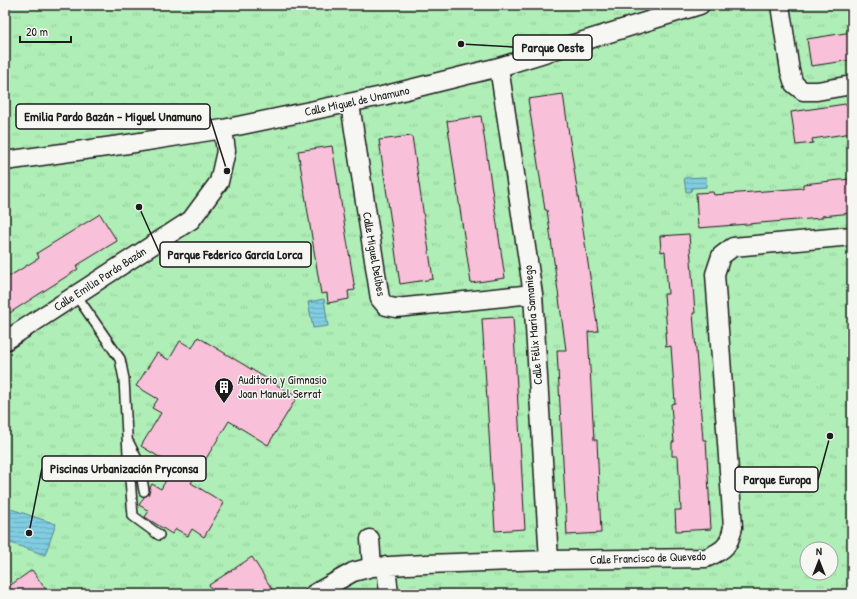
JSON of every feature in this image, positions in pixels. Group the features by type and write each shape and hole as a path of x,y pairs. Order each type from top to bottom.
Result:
{"street":[{"name":"Calle Miguel de Unamuno","path":"5,161 112,147 223,129 350,104 499,67 700,5"},
{"path":"780,5 790,71 794,84 803,91 817,91 852,85"},
{"name":"Calle Félix María Samaniego","path":"499,67 533,294 550,560"},
{"name":"Calle Miguel Delibes","path":"350,104 380,299 386,306 396,308 533,294"},
{"name":"Calle Emilia Pardo Bazán","path":"5,341 191,220 219,182 226,151 223,129"},
{"name":"Calle Francisco de Quevedo","path":"314,594 353,572 379,567 550,560 706,558 720,552 730,540 733,527 715,274 721,256 732,247 852,236"},
{"path":"370,539 389,594"}],"lane":[{"path":"76,295 120,359 124,379 133,516 159,535"},
{"path":"127,440 136,457 141,473 144,492"}],"green space":[{"path":"5,5 852,5 852,594 5,594"}],"water":[{"path":"706,177 706,187 692,188 691,191 686,192 684,178"},
{"path":"324,299 328,326 313,328 308,302"},
{"path":"5,507 56,524 45,555 5,541"}],"building":[{"path":"852,32 852,60 811,66 807,39"},
{"path":"563,94 598,331 588,332 594,440 597,440 601,533 567,535 557,350 566,350 547,210 545,210 528,99"},
{"path":"852,103 852,133 812,139 813,143 796,145 791,112"},
{"path":"481,116 505,278 471,283 447,121"},
{"path":"412,136 433,279 400,284 379,140"},
{"path":"332,146 355,290 348,291 349,299 328,303 327,293 321,294 298,151"},
{"path":"850,179 852,183 852,213 822,216 822,218 698,228 696,193 713,192 714,195 803,188 803,184"},
{"path":"100,214 117,241 76,266 78,269 5,316 5,279 39,258 37,253"},
{"path":"689,234 695,313 693,313 703,440 706,440 711,529 676,531 675,510 681,510 678,456 672,456 672,442 674,442 671,404 675,403 671,346 666,347 665,332 667,332 664,294 668,294 665,251 661,252 660,236"},
{"path":"513,317 525,529 495,531 482,319"},
{"name":"Auditorio y Gimnasio Joan Manuel Serrat","path":"198,337 297,397 268,445 229,421 191,483 224,503 204,537 192,529 188,536 176,529 172,534 145,517 149,511 139,505 144,497 149,493 152,484 161,489 174,466 141,446 161,413 152,408 158,399 136,386 157,353 169,360 180,341 192,348"},
{"path":"252,557 275,594 215,594 209,585"},
{"path":"32,570 49,594 5,594 5,589"}],"place":[{"name":"Parque Oeste","path":"461,44"},
{"name":"Emilia Pardo Bazán - Miguel Unamuno","path":"227,171"},
{"name":"Parque Federico García Lorca","path":"139,207"},
{"name":"Auditorio y Gimnasio Joan Manuel Serrat","path":"224,404"},
{"name":"Parque Europa","path":"830,436"},
{"name":"Piscinas Urbanización Pryconsa","path":"29,533"}]}
